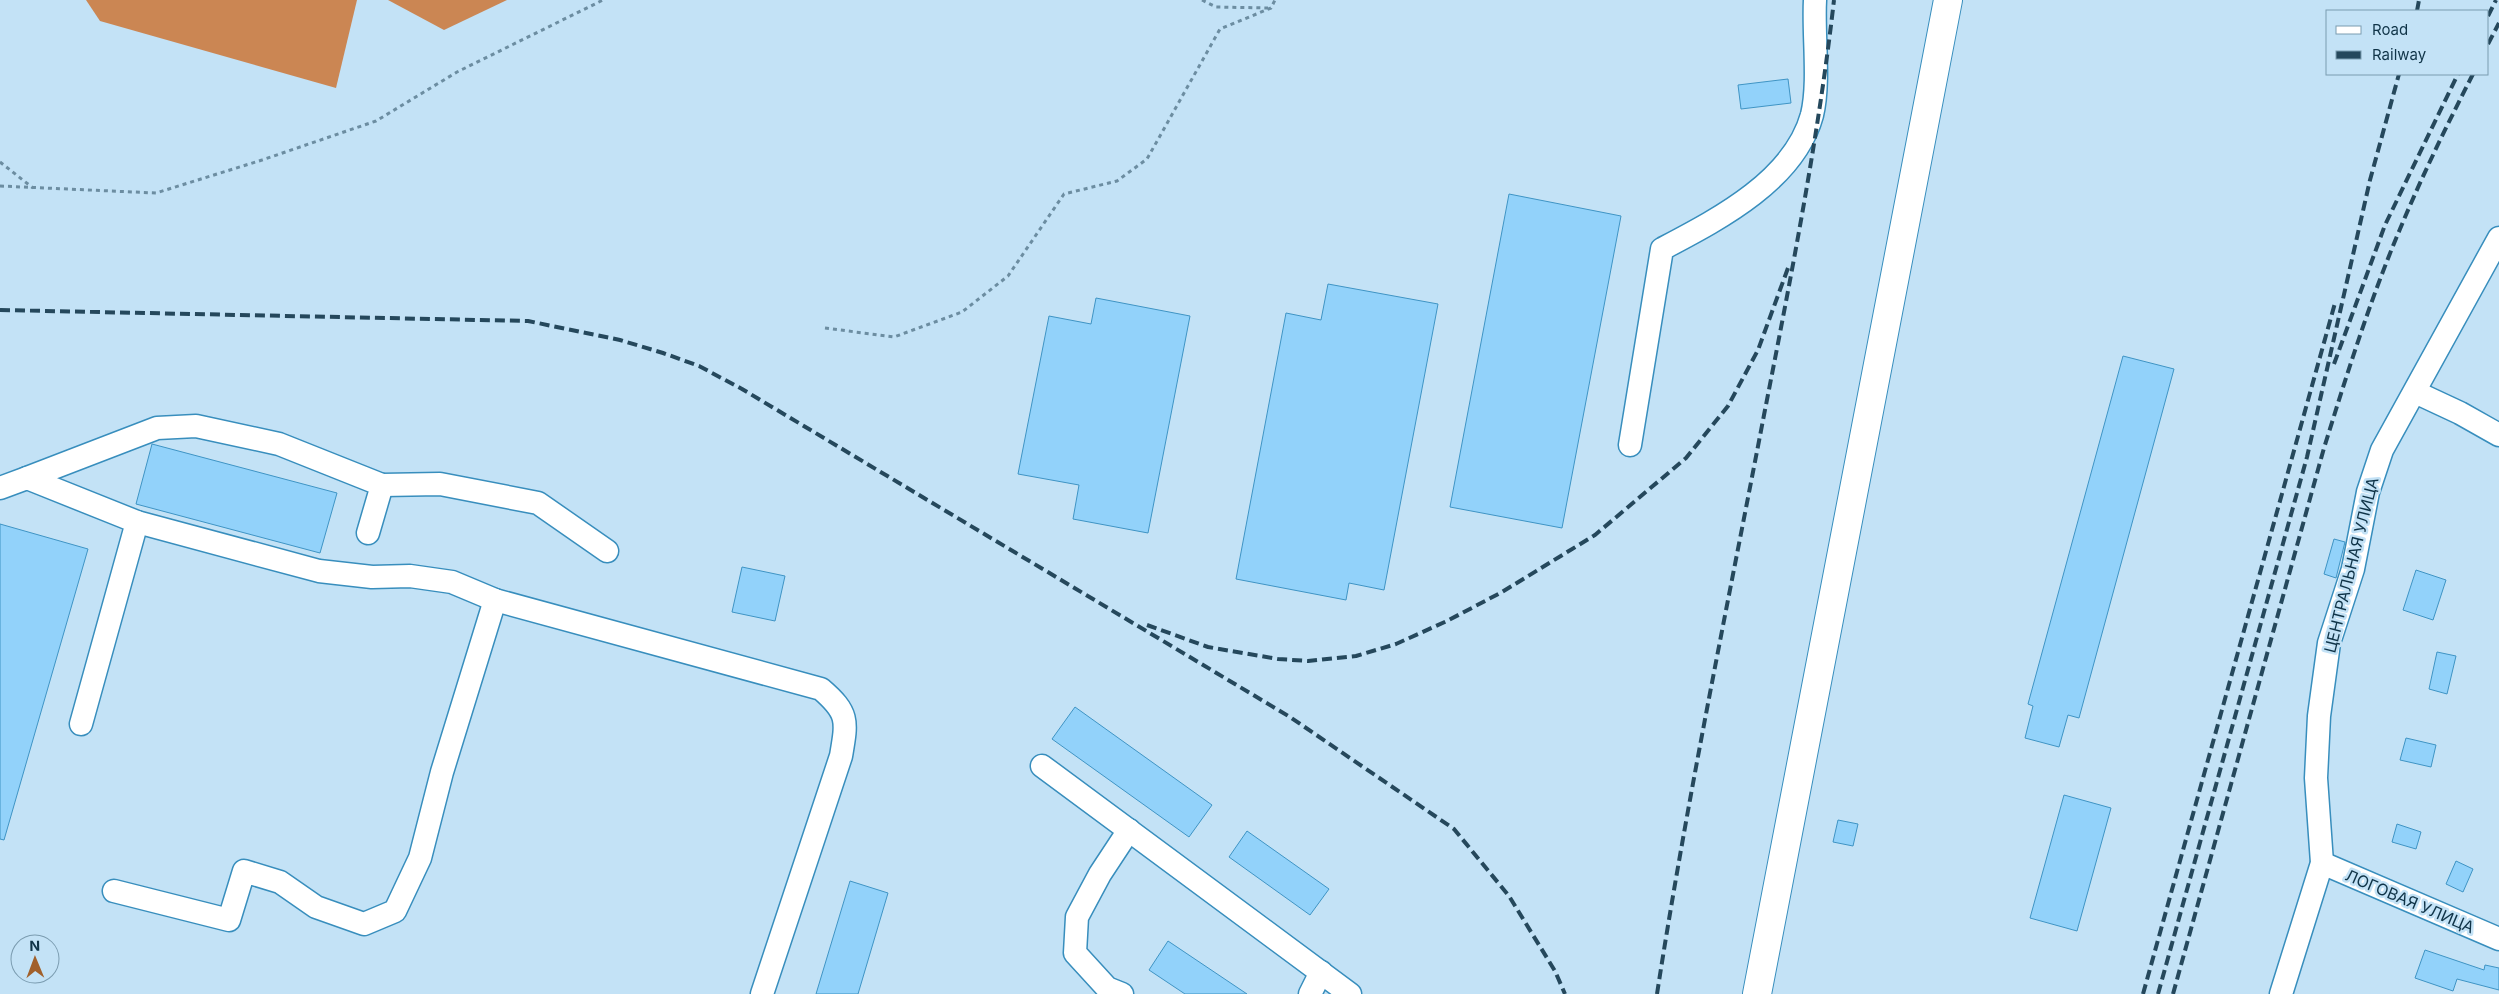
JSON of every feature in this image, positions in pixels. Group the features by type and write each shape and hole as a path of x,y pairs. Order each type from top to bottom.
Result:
{"highway":[{"path":"1758,994 1948,0"}],"street":[{"path":"1630,445 1662,249 1712,222 1749,198 1772,179 1803,136 1812,114 1814,95 1815,0"},
{"name":"ЦЕНТРАЛЬНАЯ УЛИЦА","path":"2322,863 2316,778 2319,716 2329,643 2353,569 2368,492 2382,450 2499,238"},
{"path":"2415,392 2499,435"},
{"path":"0,488 157,428 196,426 279,444 382,485 440,484 538,503 607,551"},
{"path":"28,478 137,522 319,571 372,577 410,576 452,582 495,600 821,689 839,704 844,718 845,732 841,756 762,994"},
{"path":"368,533 382,485"},
{"path":"81,724 137,522"},
{"path":"114,892 229,920 244,871 280,882 316,907 364,924 395,911 420,858 442,772 495,600"},
{"path":"1042,766 1350,994"},
{"path":"1122,994 1107,988 1075,953 1076,917 1100,874 1129,830"},
{"path":"2281,994 2322,863"},
{"name":"ЛОГОВАЯ УЛИЦА","path":"2322,863 2499,939"},
{"path":"1310,994 1321,972"}],"path":[{"path":"0,186 156,193 262,160 376,121 457,72 603,0"},
{"path":"1202,0 1216,7 1271,8"},
{"path":"824,328 894,337 962,312 1008,276 1064,194 1118,181 1147,159 1220,29 1271,8 1275,0"},
{"path":"0,162 33,188"}],"shaded area":[{"path":"86,0 357,0 336,88 100,21"},
{"path":"388,0 507,0 444,30"}],"building":[{"path":"1788,79 1791,103 1741,109 1738,85"},
{"path":"1509,194 1621,216 1562,528 1450,507"},
{"path":"1328,284 1438,304 1384,590 1349,583 1346,600 1236,579 1286,313 1321,320"},
{"path":"1096,298 1190,316 1148,533 1073,519 1079,485 1018,474 1049,316 1091,324"},
{"path":"2123,356 2174,369 2079,718 2068,715 2059,747 2025,738 2033,706 2028,704"},
{"path":"152,444 337,493 320,553 136,504"},
{"path":"0,524 88,549 4,840 0,839"},
{"path":"2334,539 2345,542 2336,578 2324,574"},
{"path":"742,567 785,576 775,621 732,612"},
{"path":"2416,570 2446,580 2433,620 2403,610"},
{"path":"2437,652 2456,656 2447,694 2429,689"},
{"path":"1075,707 1212,805 1189,837 1052,739"},
{"path":"2406,738 2436,745 2431,767 2400,760"},
{"path":"2064,795 2111,808 2077,931 2030,918"},
{"path":"1838,820 1858,824 1853,846 1833,842"},
{"path":"2397,824 2421,832 2416,849 2392,842"},
{"path":"1247,831 1329,889 1310,915 1229,857"},
{"path":"2456,861 2473,869 2463,892 2446,884"},
{"path":"850,881 888,893 858,994 816,994"},
{"path":"1168,941 1247,994 1185,994 1149,970"},
{"path":"2425,950 2484,970 2485,965 2499,968 2499,990 2457,979 2453,991 2415,978"}],"railway":[{"path":"1657,994 1694,776 1803,208 1828,52 1834,0"},
{"path":"2417,10 2419,0"},
{"path":"2489,14 2496,0"},
{"path":"2489,42 2499,23"},
{"path":"2158,994 2307,457 2370,180 2399,75"},
{"path":"2334,364 2385,225 2458,75"},
{"path":"2173,994 2324,448 2350,365 2400,229 2435,151 2473,75"},
{"path":"1147,625 1208,647 1278,659 1308,661 1356,656 1396,644 1447,621 1502,592 1595,535 1686,458 1728,406 1758,350 1788,268"},
{"path":"2143,994 2335,303"},
{"path":"0,310 528,321 620,340 699,366 742,389 1290,717 1454,829 1509,896 1555,971 1565,994"}]}
